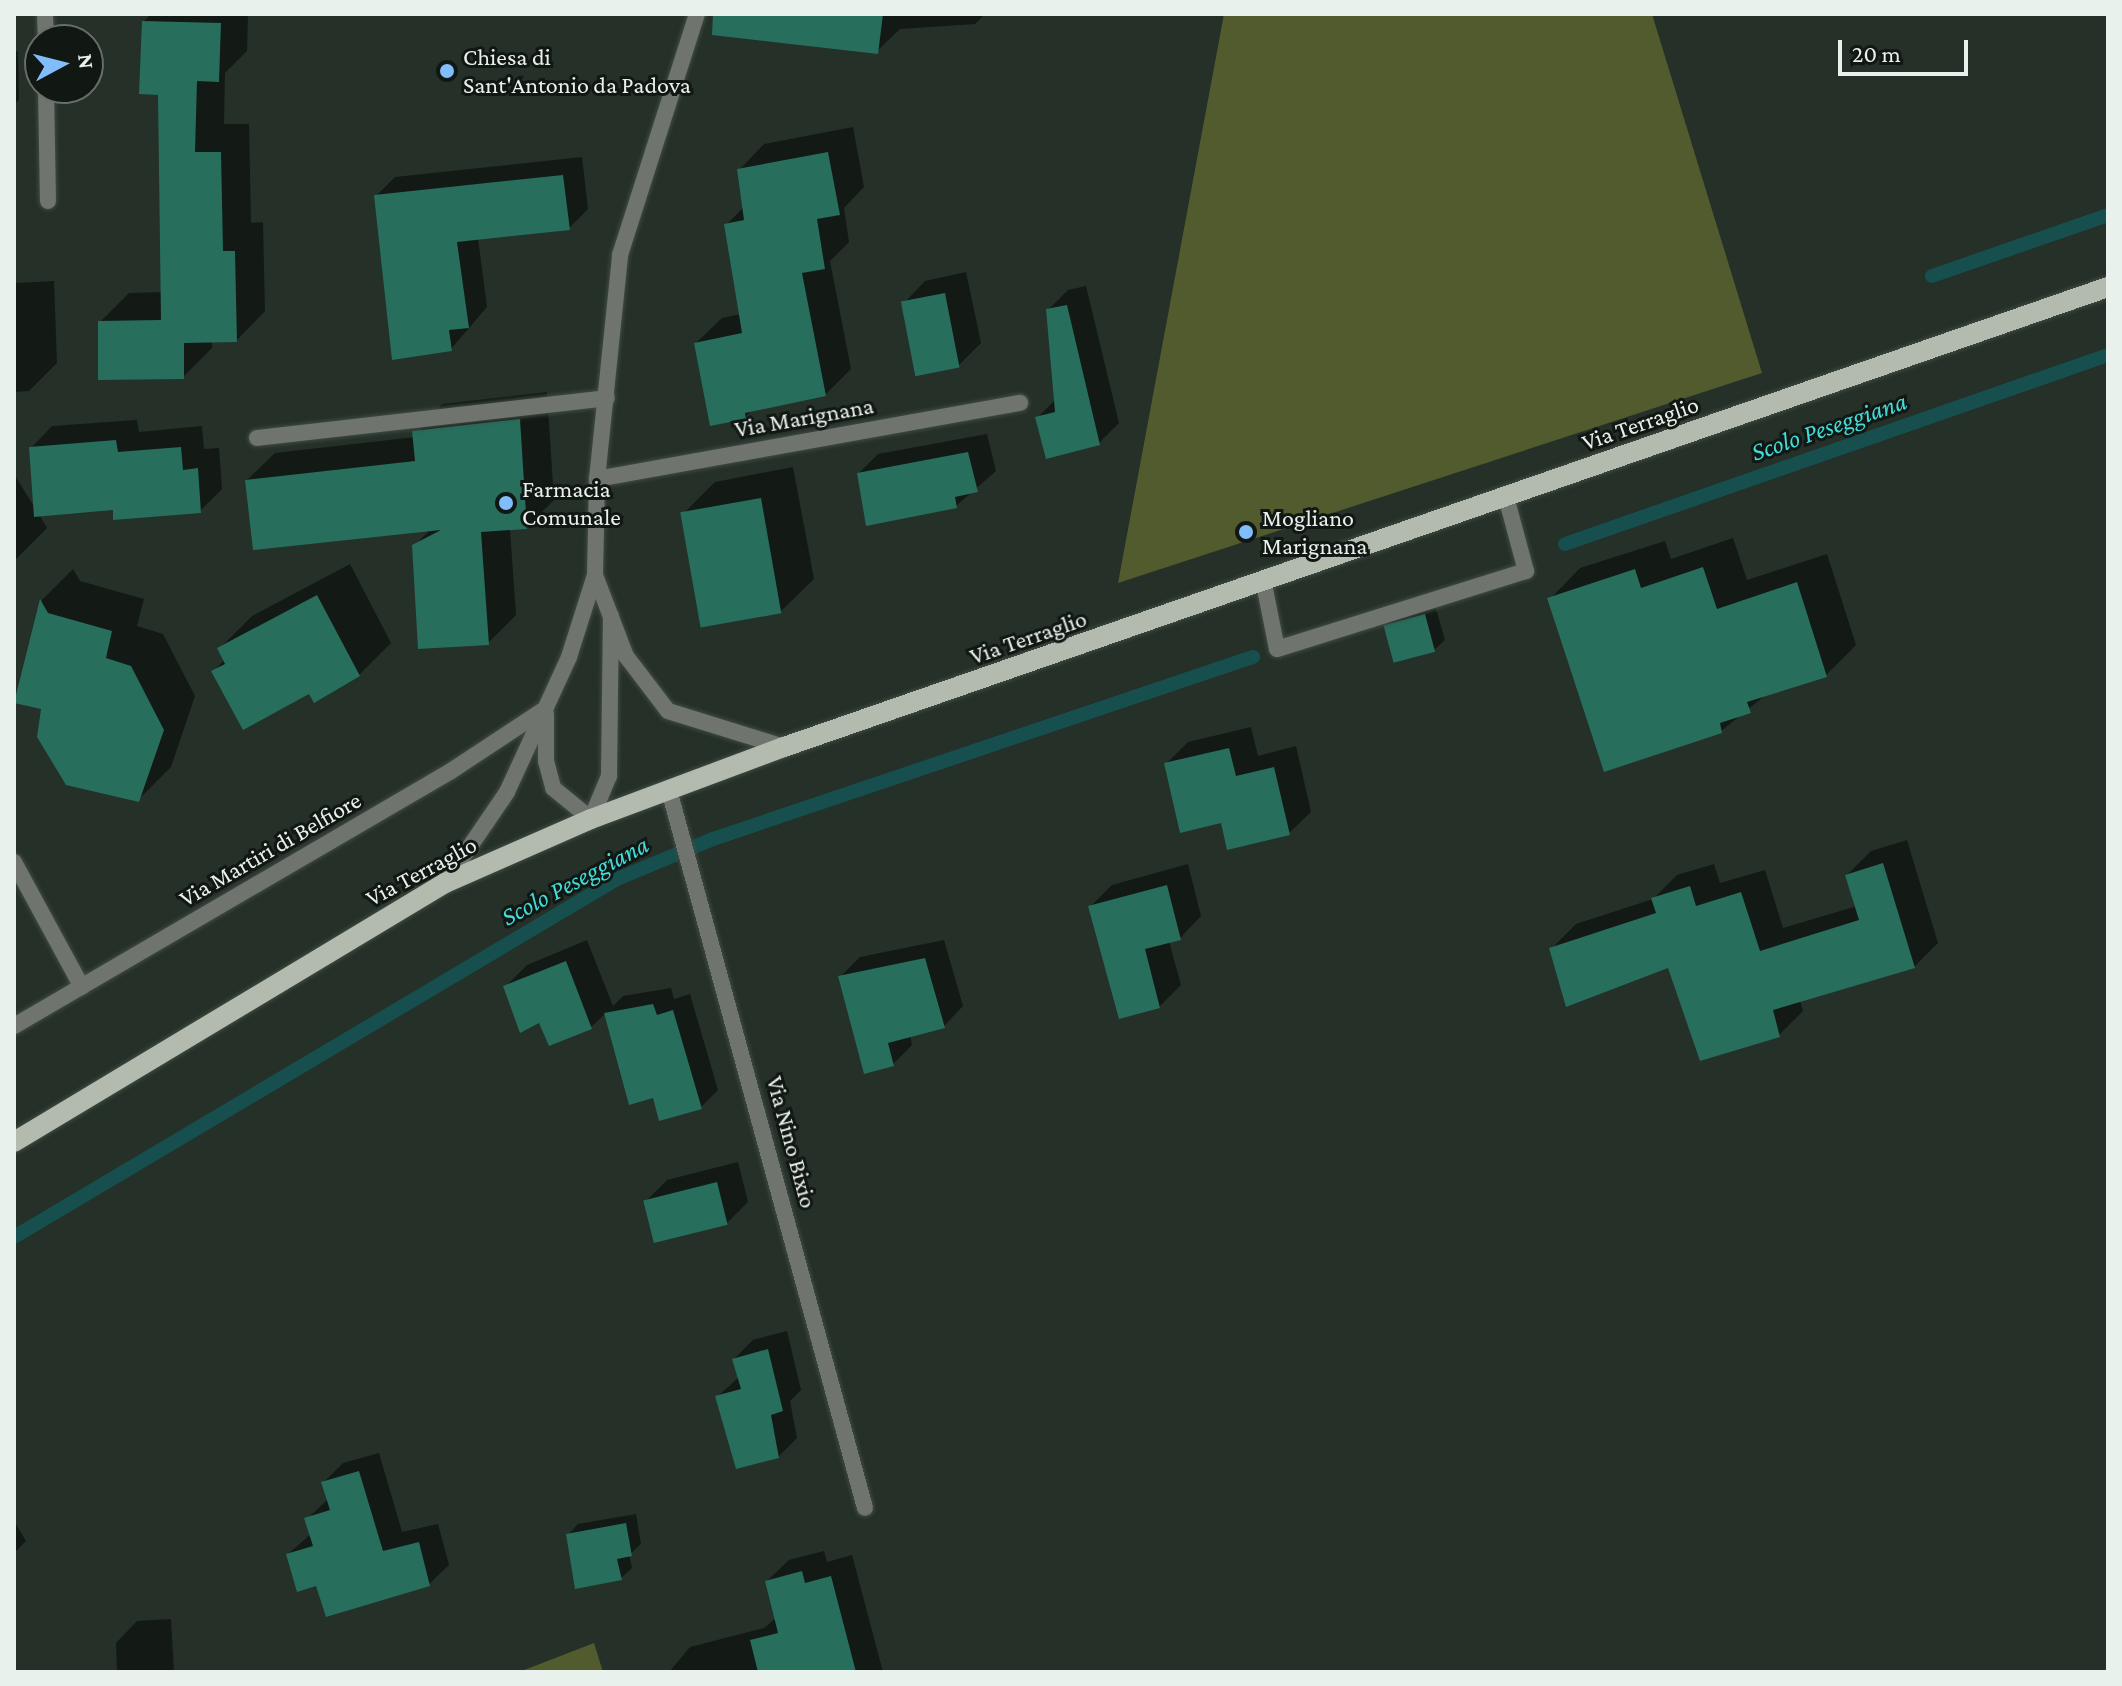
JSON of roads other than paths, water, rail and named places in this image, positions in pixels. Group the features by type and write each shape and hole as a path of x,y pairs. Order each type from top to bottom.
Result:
{"main road":[{"name":"Via Terraglio","path":"14,1142 445,883 591,819 784,747 1264,584 2108,287"}],"street":[{"path":"445,883 507,792 569,657 595,575 597,479 620,255 697,14"},
{"path":"46,104 48,201"},
{"path":"257,438 607,398"},
{"name":"Via Marignana","path":"597,479 1020,403"},
{"path":"1264,584 1277,649 1526,571 1506,497"},
{"path":"595,575 626,656 668,711 784,747"},
{"path":"546,708 546,761 553,788 591,819 609,776 611,616"},
{"name":"Via Martiri di Belfiore","path":"14,1026 451,771 546,708"},
{"name":"Via Nino Bixio","path":"669,790 694,869 865,1508"},
{"path":"14,862 82,987"}],"waterway":[{"path":"1932,276 2108,215"},
{"name":"Scolo Peseggiana","path":"1565,544 2108,355"},
{"name":"Scolo Peseggiana","path":"14,1237 617,879 713,839 1253,657"}],"place":[{"name":"Chiesa di Sant'Antonio da Padova","path":"447,71"},
{"name":"Farmacia Comunale","path":"506,503"},
{"name":"Mogliano Marignana","path":"1246,532"}]}
